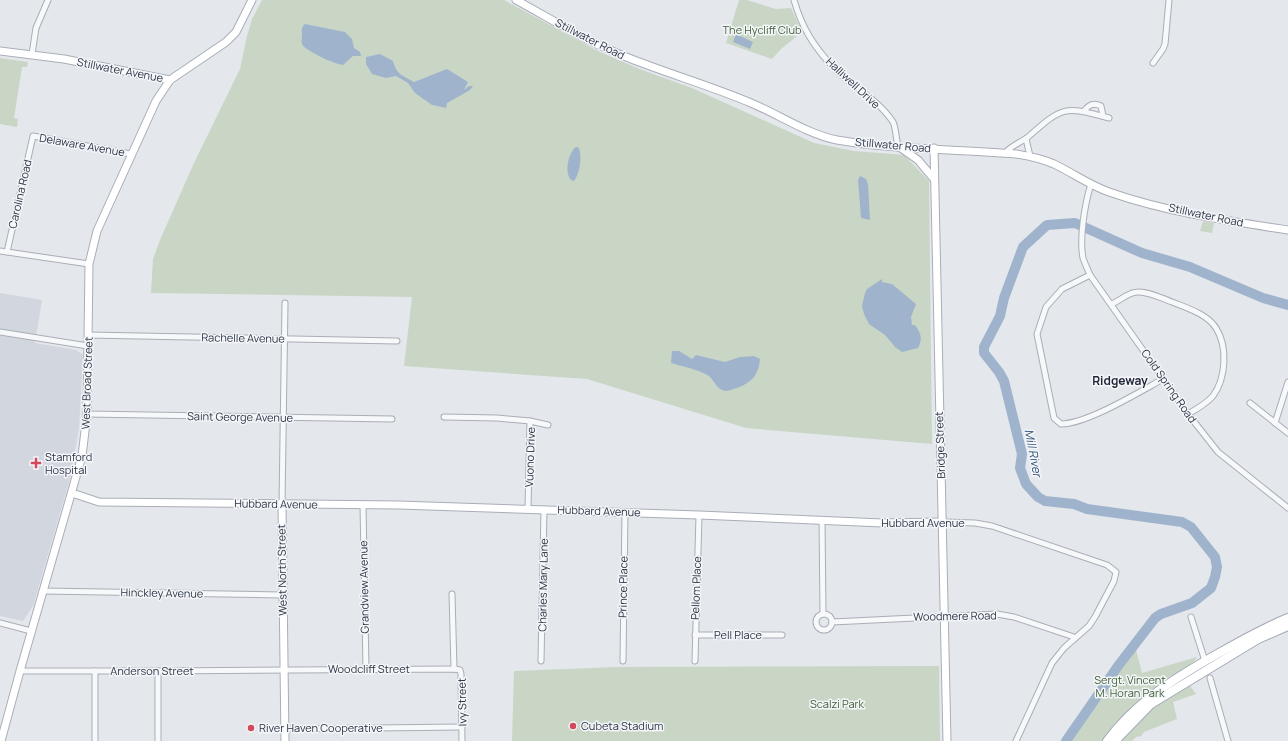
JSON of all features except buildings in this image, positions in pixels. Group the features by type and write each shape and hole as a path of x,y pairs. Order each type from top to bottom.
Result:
{"main road":[{"name":"Stillwater Avenue","path":"0,51 32,54 116,68 170,80 226,42 236,32 252,0"},
{"name":"Stillwater Road","path":"516,0 615,52 762,107 818,135 837,140 1030,156 1055,165 1091,184 1115,194 1223,220 1288,230"},
{"name":"West Broad Street","path":"1,741 4,717 20,671 82,456 87,414 89,264 96,231 156,101 170,80"},
{"path":"898,146 918,160 934,179"},
{"name":"Bridge Street","path":"934,148 942,522 946,616 947,741"},
{"name":"Hubbard Avenue","path":"72,493 99,502 528,508 544,510 882,523 942,522"},
{"name":"West North Street","path":"282,504 285,741"},
{"path":"1108,741 1130,714 1157,690 1188,670 1261,629 1288,618"},
{"path":"1115,741 1151,704 1258,639 1288,626"}],"street":[{"path":"32,54 36,28 48,0"},
{"name":"Halliwell Drive","path":"794,0 801,23 817,49 835,69 870,97 894,123 898,146"},
{"path":"1153,63 1165,44 1168,0"},
{"path":"1005,153 1011,147 1026,138 1043,122 1058,113 1068,110 1084,111 1106,117 1101,106 1097,103 1091,104 1084,111"},
{"name":"Delaware Avenue","path":"32,136 132,154"},
{"name":"Carolina Road","path":"7,252 32,136"},
{"path":"1026,138 1030,156"},
{"name":"Cold Spring Road","path":"1091,184 1087,196 1082,240 1083,258 1090,276 1112,304 1188,414 1218,452 1288,508"},
{"path":"0,251 89,264"},
{"path":"1090,276 1062,289 1046,307 1037,334 1054,418 1061,424 1070,424 1118,404 1163,379"},
{"path":"1112,304 1135,291 1152,294 1201,314 1216,328 1223,344 1224,359 1221,376 1213,396 1200,407 1188,414"},
{"name":"West North Street","path":"282,504 285,304"},
{"path":"0,332 88,346"},
{"name":"Rachelle Avenue","path":"88,335 397,341"},
{"path":"1275,423 1288,382"},
{"path":"1250,403 1288,433"},
{"name":"Saint George Avenue","path":"87,414 392,419"},
{"path":"444,417 497,418 530,421"},
{"name":"Vuono Drive","path":"528,508 530,421 548,425"},
{"name":"Grandview Avenue","path":"363,505 366,669"},
{"name":"Charles Mary Lane","path":"541,661 544,510"},
{"name":"Prince Place","path":"622,661 625,512"},
{"name":"Pellom Place","path":"695,661 699,515"},
{"name":"Woodmere Road","path":"822,520 823,614 818,617 816,621 820,629 828,629 832,622 997,614 1014,617 1074,637"},
{"name":"Hubbard Avenue","path":"942,522 975,523 992,526 1107,565 1115,570 1116,575 1114,582 1095,617 1089,626 1074,637"},
{"name":"Hinckley Avenue","path":"42,592 282,594"},
{"path":"452,594 454,669"},
{"path":"823,614 829,616 832,622"},
{"path":"1191,618 1205,661"},
{"path":"0,623 31,631"},
{"name":"Pell Place","path":"695,635 782,635"},
{"path":"1016,741 1052,663 1074,637"},
{"name":"Woodcliff Street","path":"283,670 454,669"},
{"name":"Ivy Street","path":"454,669 459,670 462,674 462,741"},
{"path":"95,670 95,741"},
{"name":"Anderson Street","path":"20,671 283,670"},
{"path":"158,671 158,741"},
{"path":"1210,678 1228,741"},
{"path":"285,729 462,727"}],"shaded area":[{"name":"Stamford Hospital","path":"0,293 42,300 35,343 76,350 83,355 79,428 71,475 33,606 23,621 0,616"}],"green space":[{"path":"262,0 504,0 600,52 642,70 692,88 814,143 854,151 904,155 929,181 932,444 746,428 587,379 404,366 412,297 151,293 153,259 160,240 194,163 240,69 252,19"},
{"name":"The Hycliff Club","path":"739,0 747,0 776,9 791,8 802,32 781,49 772,59 726,43"},
{"path":"0,58 28,62 27,67 22,67 14,118 18,119 17,127 0,124"},
{"path":"1203,221 1214,223 1212,233 1200,231"},
{"name":"Sergt. Vincent M. Horan Park","path":"1136,650 1142,673 1197,657 1189,666 1164,680 1144,696 1123,717 1103,741 1072,741 1113,678"},
{"name":"Scalzi Park","path":"939,666 940,741 512,741 514,671 617,667"},
{"name":"Sergt. Vincent M. Horan Park","path":"1188,683 1196,694 1173,702 1177,719 1144,732 1141,736 1136,737 1132,741 1120,741 1149,710"}],"water":[{"path":"305,24 345,32 352,39 354,48 360,52 361,56 353,56 343,65 334,63 308,50 302,44 302,29"},
{"path":"736,34 753,42 750,49 733,42"},
{"path":"380,54 393,61 398,72 414,82 447,69 468,82 464,90 469,86 473,86 470,90 447,103 446,108 432,105 415,93 408,83 396,76 386,78 372,74 366,64 366,57"},
{"path":"576,147 579,148 580,160 578,174 574,181 569,177 567,168 569,158"},
{"path":"860,176 866,179 868,184 870,220 861,218 858,180"},
{"path":"882,279 882,282 892,284 916,304 911,317 912,325 915,325 921,336 918,348 902,352 895,347 885,335 869,324 862,306 865,293 867,289"},
{"path":"672,351 679,351 692,359 696,355 725,362 740,357 754,356 760,359 758,370 750,381 737,388 725,391 718,388 708,375 671,363"}],"waterway":[{"name":"Mill River","path":"1066,741 1118,666 1155,618 1161,614 1192,603 1211,588 1217,567 1215,557 1191,527 1182,522 1087,509 1074,504 1045,501 1038,497 1026,484 1020,468 1022,454 1004,381 984,353 984,347 1000,316 1004,298 1023,247 1047,225 1075,223 1142,253 1190,267 1263,298 1288,305"}],"place":[{"name":"Stamford Hospital","path":"36,463"},
{"name":"Cubeta Stadium","path":"573,726"},
{"name":"River Haven Cooperative","path":"251,728"}],"district":[{"name":"Ridgeway","path":"1120,381"}]}
